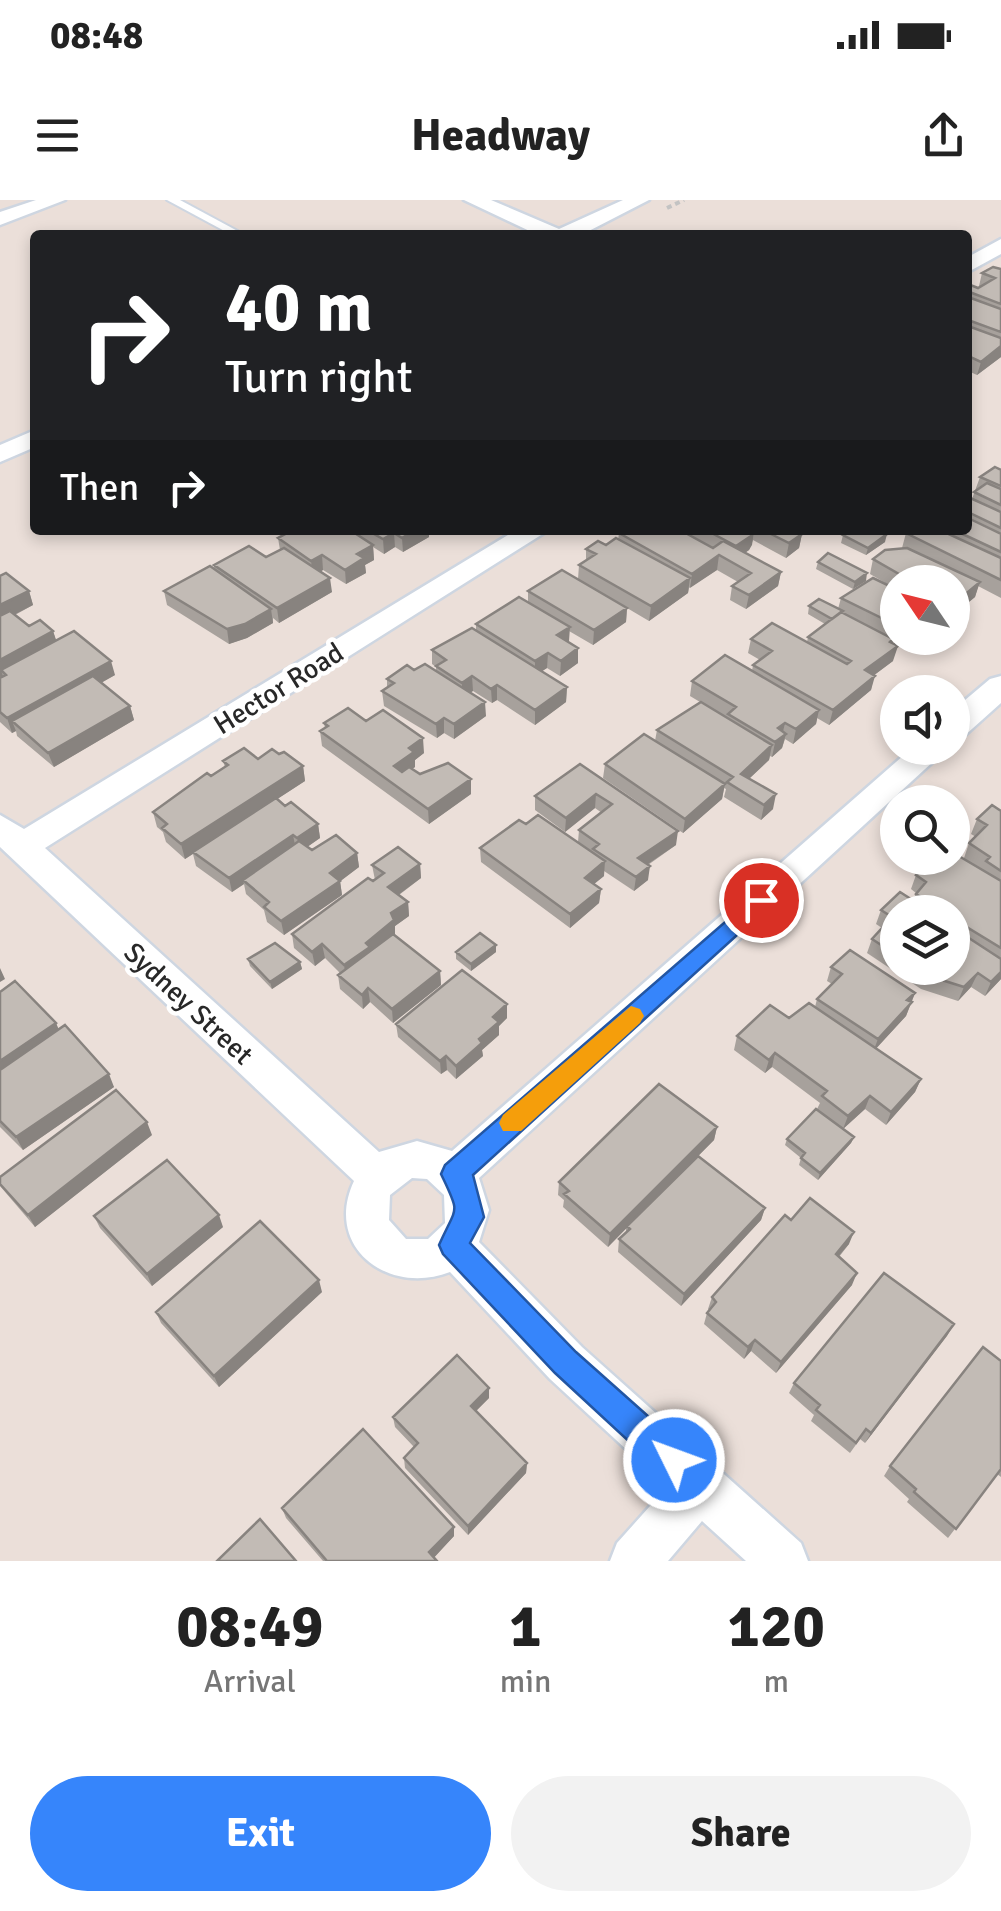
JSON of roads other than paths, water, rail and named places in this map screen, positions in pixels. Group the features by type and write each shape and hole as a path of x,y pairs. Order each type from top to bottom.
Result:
{"street":[{"path":"0,220 55,200"},
{"path":"474,200 543,230"},
{"path":"575,230 639,200"},
{"path":"972,263 1001,245"},
{"path":"0,454 30,440"},
{"name":"Hector Road","path":"11,837 526,535"},
{"path":"970,713 1001,686"},
{"path":"455,1174 913,765"},
{"name":"Sydney Street","path":"11,837 379,1178"},
{"path":"425,1162 455,1174 465,1186 470,1217 453,1245 420,1259 385,1251 372,1239 364,1208 379,1178 393,1168 425,1162"},
{"path":"453,1245 566,1363 784,1561"},
{"path":"635,1561 700,1485"}],"lane":[{"path":"172,200 230,230"}]}
